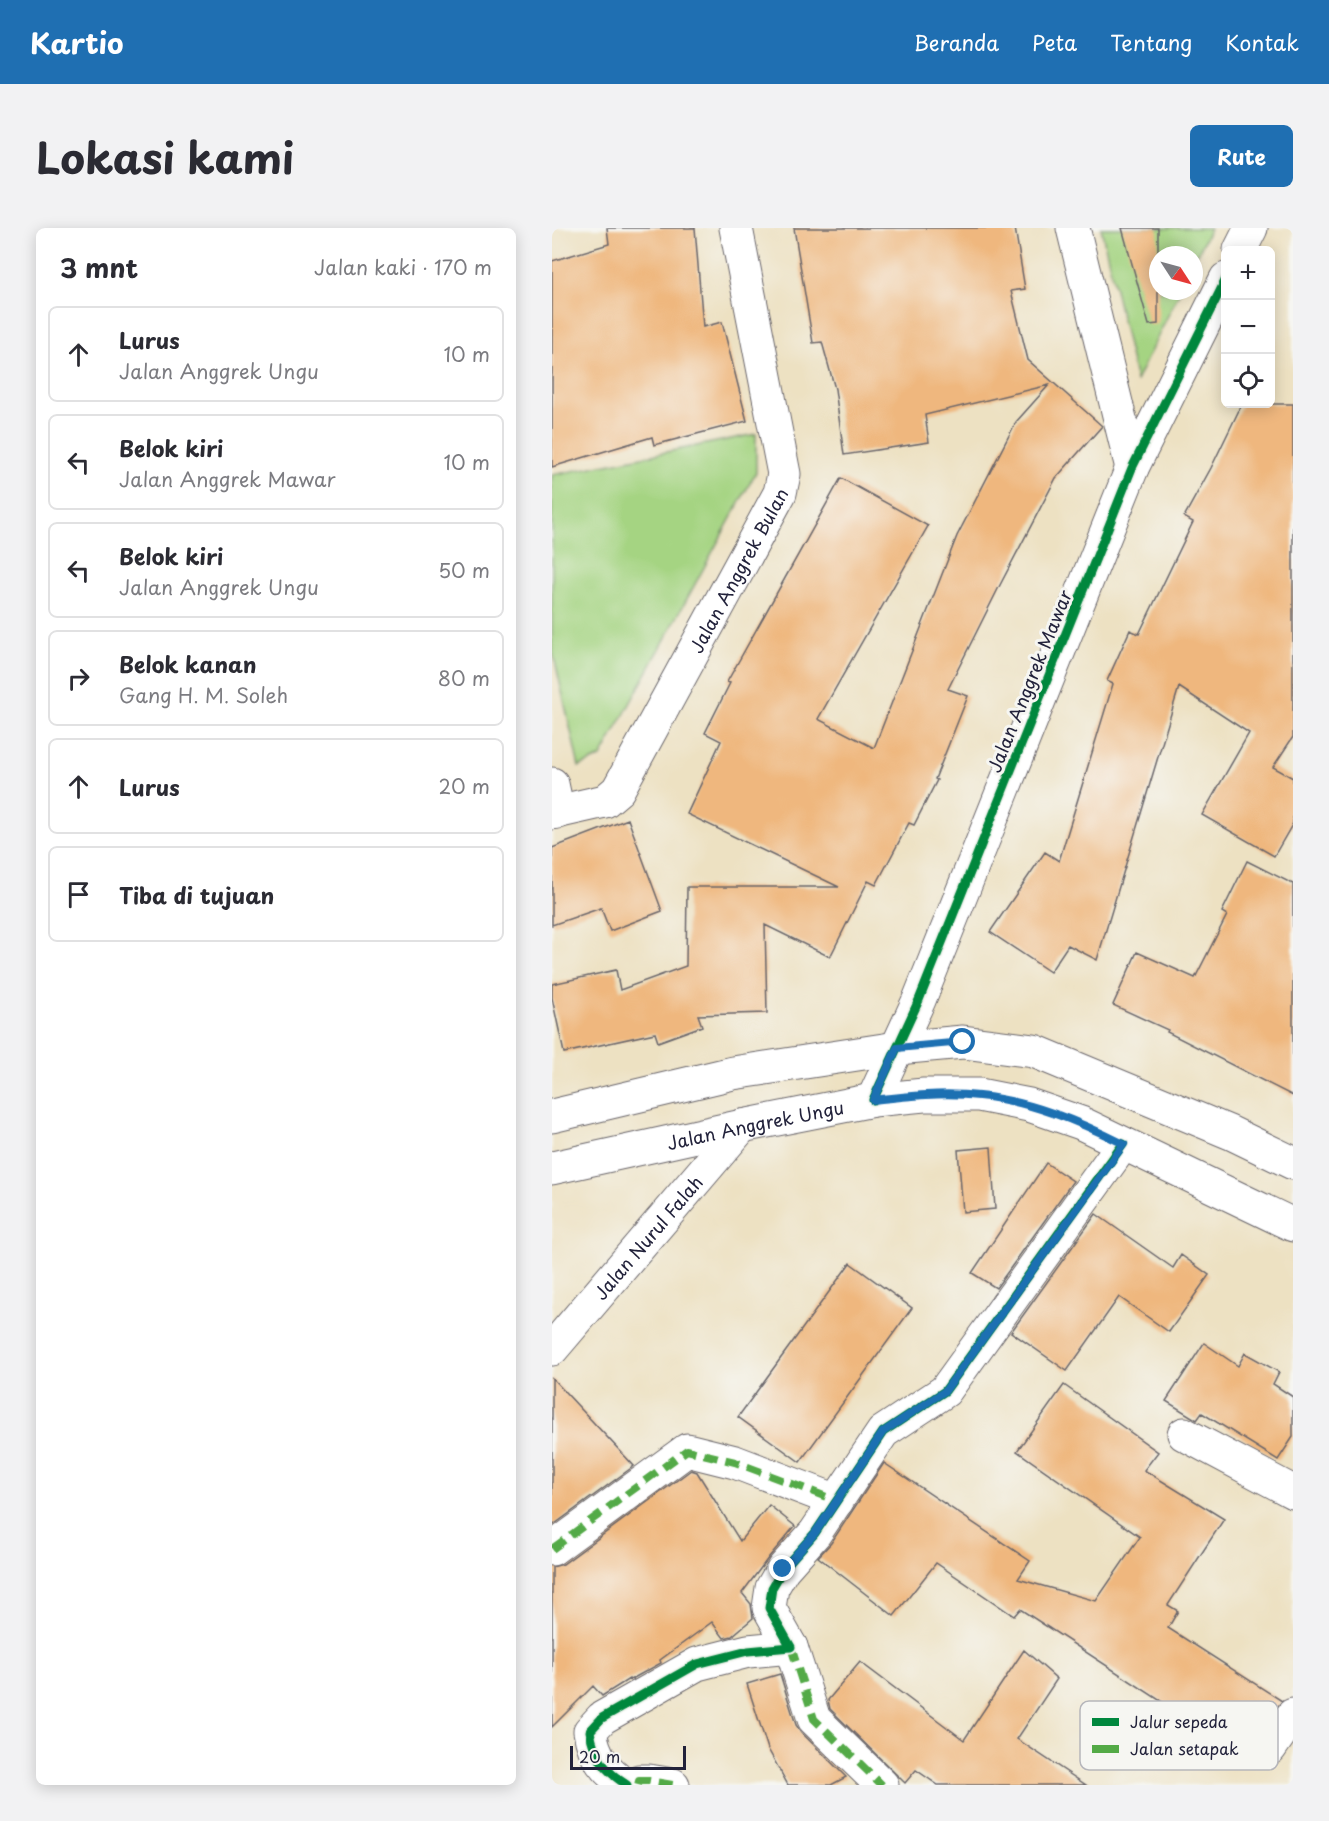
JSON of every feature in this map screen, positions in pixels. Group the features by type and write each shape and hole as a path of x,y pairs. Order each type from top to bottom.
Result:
{"street":[{"name":"Jalan Anggrek Bulan","path":"554,803 605,801 618,790 780,493 784,474 736,228"},
{"path":"1073,228 1132,468"},
{"path":"1242,246 1251,228"},
{"name":"Jalan Anggrek Mawar","path":"873,1100 919,1000 1132,468 1221,289"},
{"path":"552,1116 733,1073 897,1048 963,1042 1034,1052 1231,1133 1293,1163"},
{"name":"Jalan Anggrek Ungu","path":"552,1168 873,1100 924,1095 979,1095 1029,1105 1081,1123 1293,1225"},
{"name":"Jalan Nurul Falah","path":"552,1349 742,1126"},
{"path":"882,1785 814,1719 791,1647 769,1608 772,1588 783,1569 815,1533 883,1432 945,1391 1124,1144"},
{"path":"1184,1434 1293,1492"},
{"path":"552,1549 687,1450 735,1462 837,1500"},
{"path":"627,1785 608,1773 592,1746 590,1731 602,1718 697,1664 748,1651 791,1647"},
{"path":"1278,1737 1293,1715"},
{"path":"638,1785 639,1781 673,1785"}],"green space":[{"path":"1101,228 1210,228 1201,246 1149,246 1149,300 1176,300 1136,381"},
{"path":"756,434 756,472 601,757 579,767 552,648 552,475"}],"building":[{"path":"607,228 695,228 703,327 722,322 747,421 654,445 652,437 552,467 552,261 609,244"},
{"path":"794,228 1015,228 1025,289 1011,291 1028,360 1102,426 1056,478 1000,585 948,689 968,696 935,779 937,780 914,825 909,823 876,885 868,881 830,957 765,925 767,1013 698,1015 702,1026 658,1042 655,1033 564,1053 552,998 552,984 616,970 620,990 686,966 687,887 839,887 687,814 721,741 705,733 730,683 727,682 841,478 928,526 818,719 874,748 957,536 1016,422 1049,385 925,415 929,442 844,455 835,389 822,342 813,343"},
{"path":"1122,228 1158,228 1158,246 1149,246 1149,300 1158,300 1158,324 1149,325"},
{"path":"1275,404 1293,404 1293,737 1273,767 1293,778 1293,823 1274,856 1202,815 1249,733 1179,687 1097,960 1068,945 1050,972 990,932 1045,852 1059,861 1113,684 1107,681 1130,630 1139,634 1193,522 1184,517 1240,408 1275,408"},
{"path":"628,819 662,911 610,931 601,908 552,925 552,848"},
{"path":"1247,861 1293,884 1293,1096 1167,1032 1168,1030 1113,1005 1137,952 1195,978 1227,915 1222,912"},
{"path":"991,1147 995,1209 963,1212 958,1150"},
{"path":"1046,1163 1073,1181 996,1288 972,1273"},
{"path":"1096,1214 1173,1268 1181,1255 1209,1275 1169,1332 1119,1297 1067,1371 1011,1332"},
{"path":"850,1263 912,1308 800,1462 738,1417"},
{"path":"1204,1343 1238,1366 1245,1353 1279,1372 1273,1384 1293,1397 1293,1437 1278,1460 1202,1413 1197,1420 1166,1401"},
{"path":"552,1378 634,1466 552,1526"},
{"path":"1064,1385 1158,1452 1144,1470 1224,1519 1168,1605 1178,1611 1168,1628 1282,1701 1278,1706 1278,1701 1161,1701 1020,1609 1014,1616 936,1563 894,1616 818,1557 831,1543 884,1463 1030,1561 1018,1579 1096,1601 1140,1537 1017,1451"},
{"path":"691,1470 697,1472 740,1541 769,1505 795,1526 742,1593 751,1604 753,1618 732,1636 724,1638 712,1622 660,1660 661,1663 602,1696 593,1686 552,1727 552,1567 563,1564"},
{"path":"1024,1650 1057,1679 1017,1739 1086,1785 938,1785 916,1770 905,1783 830,1709 828,1700 860,1662 964,1740"},
{"path":"780,1674 796,1725 846,1777 831,1785 788,1785 768,1749 747,1684"}],"marked path":[{"path":"552,1549 687,1450 735,1462 837,1501"},
{"path":"791,1647 814,1719 882,1785"},
{"path":"638,1785 639,1781 673,1785"}],"cycle path":[{"path":"873,1100 919,1000 1132,468 1221,289"},
{"path":"627,1785 612,1774 602,1762 594,1748 590,1731 602,1718 697,1664 748,1651 791,1647 769,1608 772,1588 783,1569 815,1533 883,1432 945,1391 1123,1144"}],"route":[{"path":"783,1569 815,1533 883,1432 945,1391 1124,1144 1081,1123 1029,1105 979,1095 924,1095 873,1100 897,1048 963,1042"}]}
